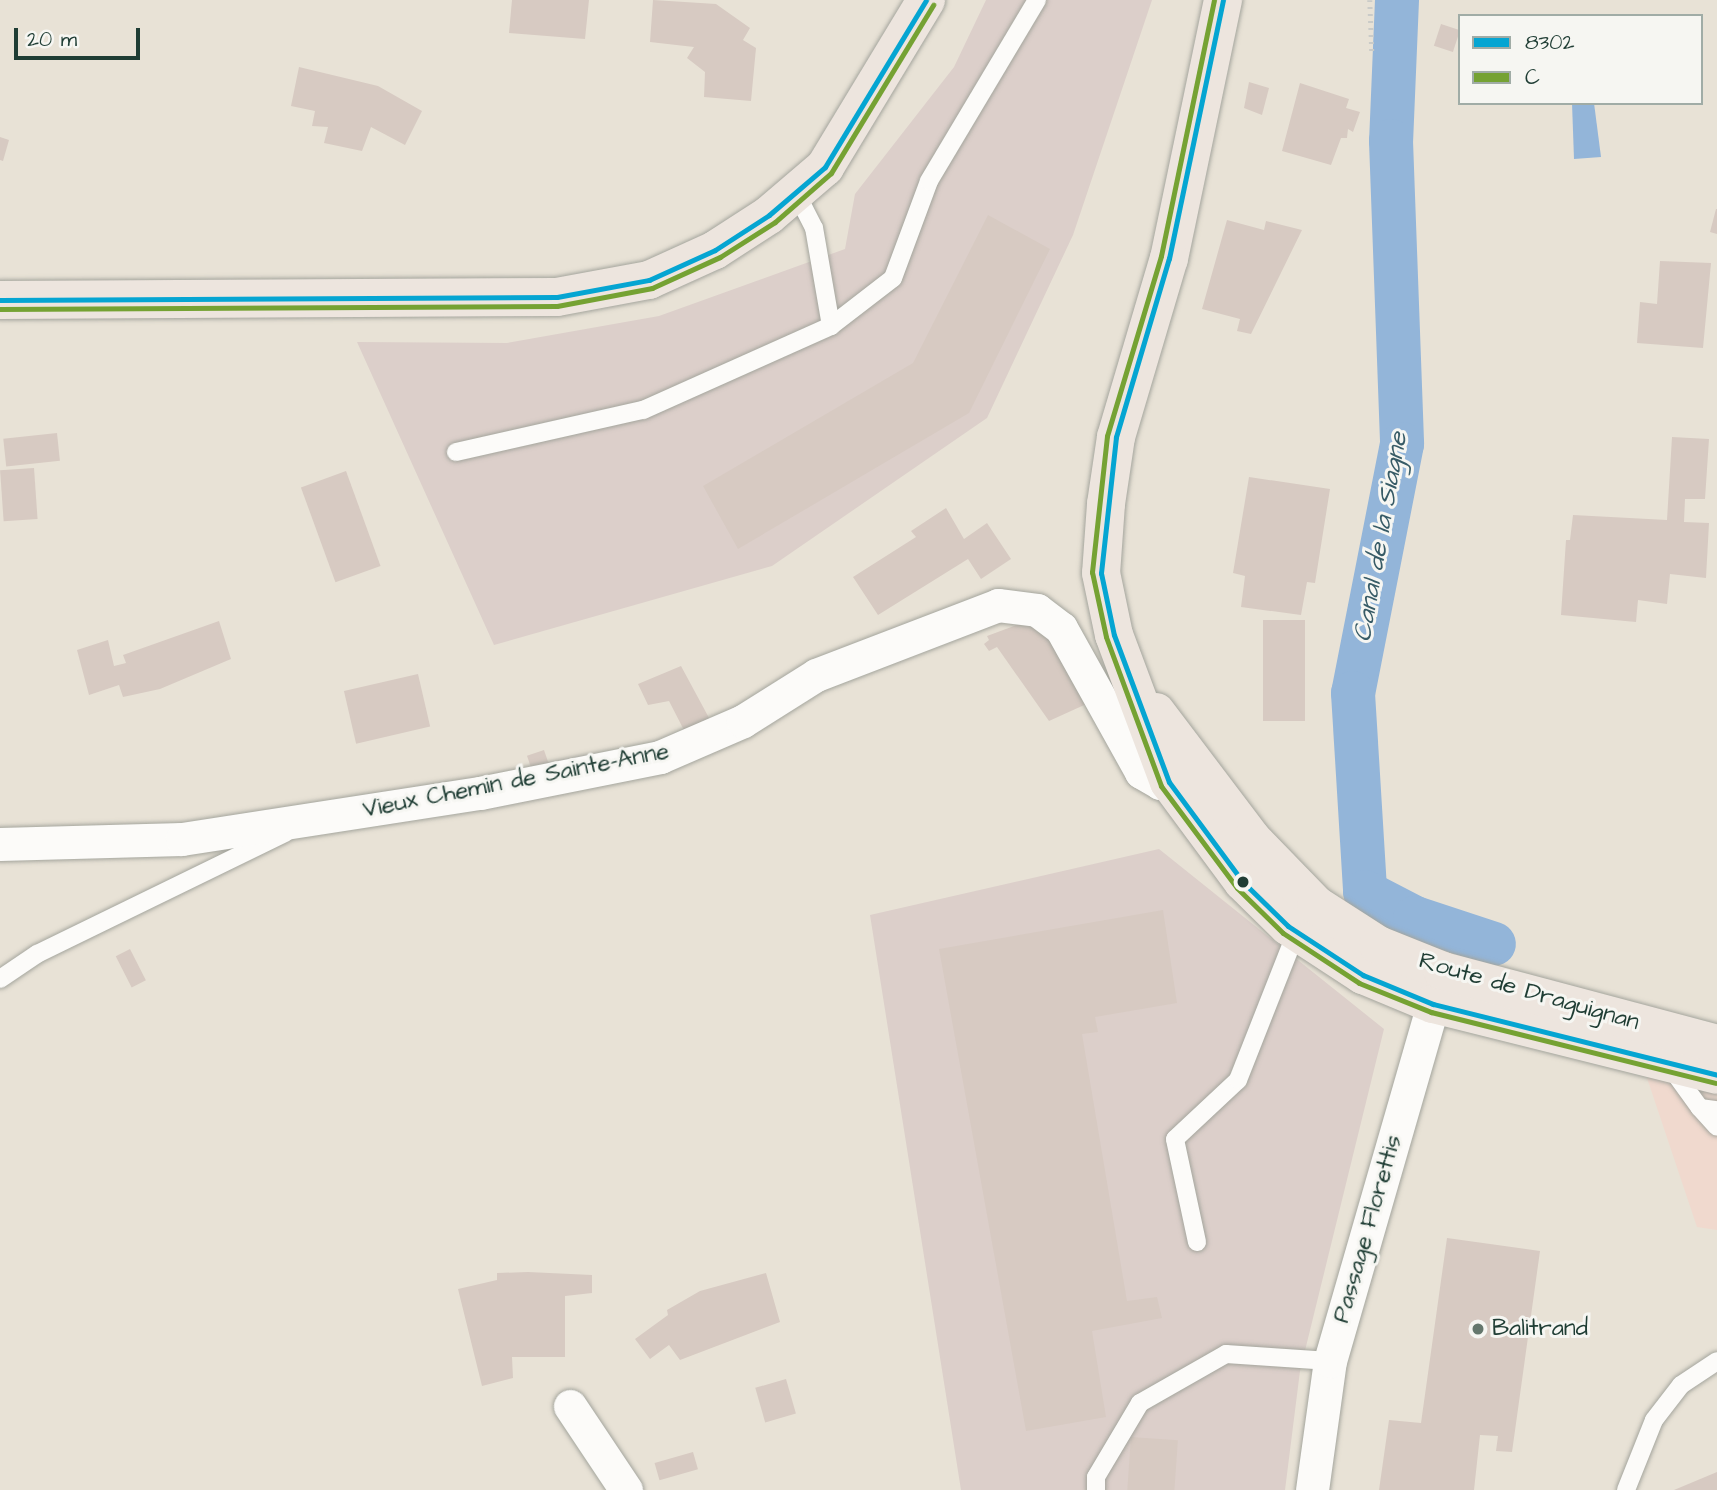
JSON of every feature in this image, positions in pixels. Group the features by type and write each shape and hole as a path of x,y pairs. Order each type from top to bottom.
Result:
{"main road":[{"path":"0,300 557,297 649,280 715,250 796,193 825,167 926,0"},
{"name":"Route de Draguignan","path":"1223,0 1169,258 1116,437 1106,504 1101,573 1114,635 1129,673 1243,882 1306,918 1363,975 1717,1044"},
{"name":"Route de Draguignan","path":"1438,988 1667,1062 1711,1097"}],"street":[{"name":"Vieux Chemin de Sainte-Anne","path":"0,844 182,839 307,822 660,757 743,721 816,675 998,605 1037,610 1061,628 1141,772 1160,783 1184,777"},
{"name":"Passage Florettis","path":"1312,1490 1330,1361 1438,988"},
{"path":"570,1406 625,1490"}],"lane":[{"path":"456,452 643,410 831,326 893,278 929,181 1037,0"},
{"path":"796,193 814,228 831,326"},
{"path":"0,979 37,954 307,822"},
{"path":"1197,1242 1175,1139 1238,1080 1306,918"},
{"path":"1711,1097 1717,1127"},
{"path":"1096,1490 1096,1477 1140,1403 1226,1354 1330,1361"},
{"path":"1626,1490 1654,1420 1681,1385 1717,1361"}],"path":[{"path":"1370,0 1372,51"}],"shaded area":[{"path":"986,0 1152,0 1073,235 987,418 772,566 494,645 357,342 507,343 659,316 845,249 855,194 954,67"},
{"path":"1159,849 1384,1029 1300,1371 1285,1490 961,1490 870,915"},
{"path":"1717,1068 1717,1230 1697,1227 1647,1078"}],"water":[{"path":"1572,105 1594,105 1601,157 1574,159"}],"building":[{"path":"512,0 589,0 585,39 509,33"},
{"path":"653,0 716,4 750,28 743,40 756,48 751,101 704,97 705,72 687,58 694,47 650,42"},
{"path":"1441,24 1458,30 1453,52 1434,46"},
{"path":"299,67 378,86 422,111 405,145 371,127 362,151 324,143 328,127 312,126 315,111 291,106"},
{"path":"1249,82 1269,88 1262,115 1244,108"},
{"path":"1300,83 1349,99 1346,108 1360,112 1353,132 1348,129 1347,138 1341,138 1331,165 1282,151"},
{"path":"0,137 9,140 3,161 0,160"},
{"path":"1717,209 1717,234 1710,232"},
{"path":"988,215 1050,249 969,413 738,549 703,486 913,363"},
{"path":"1227,220 1264,230 1266,221 1302,230 1251,334 1237,331 1240,319 1202,309"},
{"path":"1660,261 1711,263 1703,348 1637,343 1640,302 1657,304"},
{"path":"57,433 60,461 6,466 3,439"},
{"path":"1672,437 1709,439 1705,499 1685,499 1684,522 1709,523 1706,578 1670,574 1667,604 1638,600 1636,622 1561,615 1566,540 1570,540 1573,515 1667,520"},
{"path":"34,468 38,519 4,521 0,470"},
{"path":"346,471 381,566 335,582 301,487"},
{"path":"1249,477 1330,489 1315,583 1307,582 1301,615 1241,607 1245,576 1233,573"},
{"path":"946,508 964,539 987,523 1011,559 981,579 968,559 878,615 853,577 916,537 911,531"},
{"path":"1263,620 1305,620 1305,721 1263,721"},
{"path":"219,621 231,659 160,689 123,697 119,685 89,695 77,650 108,640 114,666 126,663 123,655"},
{"path":"1022,623 1049,628 1093,701 1049,721 997,647 989,651 984,644 989,640 987,636"},
{"path":"681,666 715,729 688,738 669,701 648,705 638,684"},
{"path":"418,674 430,727 356,744 344,691"},
{"path":"544,750 550,767 533,773 527,756"},
{"path":"1163,910 1177,1003 1095,1017 1098,1032 1082,1034 1127,1301 1157,1297 1162,1318 1092,1331 1106,1417 1026,1431 939,949"},
{"path":"130,949 146,980 132,987 116,956"},
{"path":"1447,1238 1540,1251 1512,1452 1496,1451 1498,1436 1480,1435 1474,1490 1379,1490 1389,1420 1421,1423"},
{"path":"497,1273 592,1275 592,1293 565,1296 565,1357 512,1357 513,1378 482,1386 458,1289 497,1280"},
{"path":"766,1273 780,1322 680,1360 669,1345 650,1359 635,1339 668,1315 667,1310 700,1291"},
{"path":"786,1379 796,1414 765,1422 755,1388"},
{"path":"1131,1437 1178,1440 1174,1490 1127,1490"},
{"path":"693,1452 698,1469 660,1480 655,1463"},
{"path":"1717,1472 1717,1490 1674,1490"}],"waterway":[{"name":"Canal de la Siagne","path":"1397,0 1391,141 1402,444 1353,693 1365,892 1415,918 1494,944"}],"transit line":[{"name":"8302","path":"0,300 557,297 649,280 715,250 769,215 825,167 926,0"},
{"name":"C","path":"1214,0 1161,256 1107,436 1092,572 1106,637 1161,786 1237,888 1283,933 1359,983 1431,1012 1715,1083"},
{"name":"8302","path":"1223,0 1169,258 1116,437 1101,573 1114,635 1169,782 1243,882 1288,926 1363,975 1433,1004 1717,1075"},
{"name":"C","path":"0,309 557,306 652,288 720,257 775,222 831,173 933,5"}],"place":[{"name":"Balitrand","path":"1478,1329"}]}
